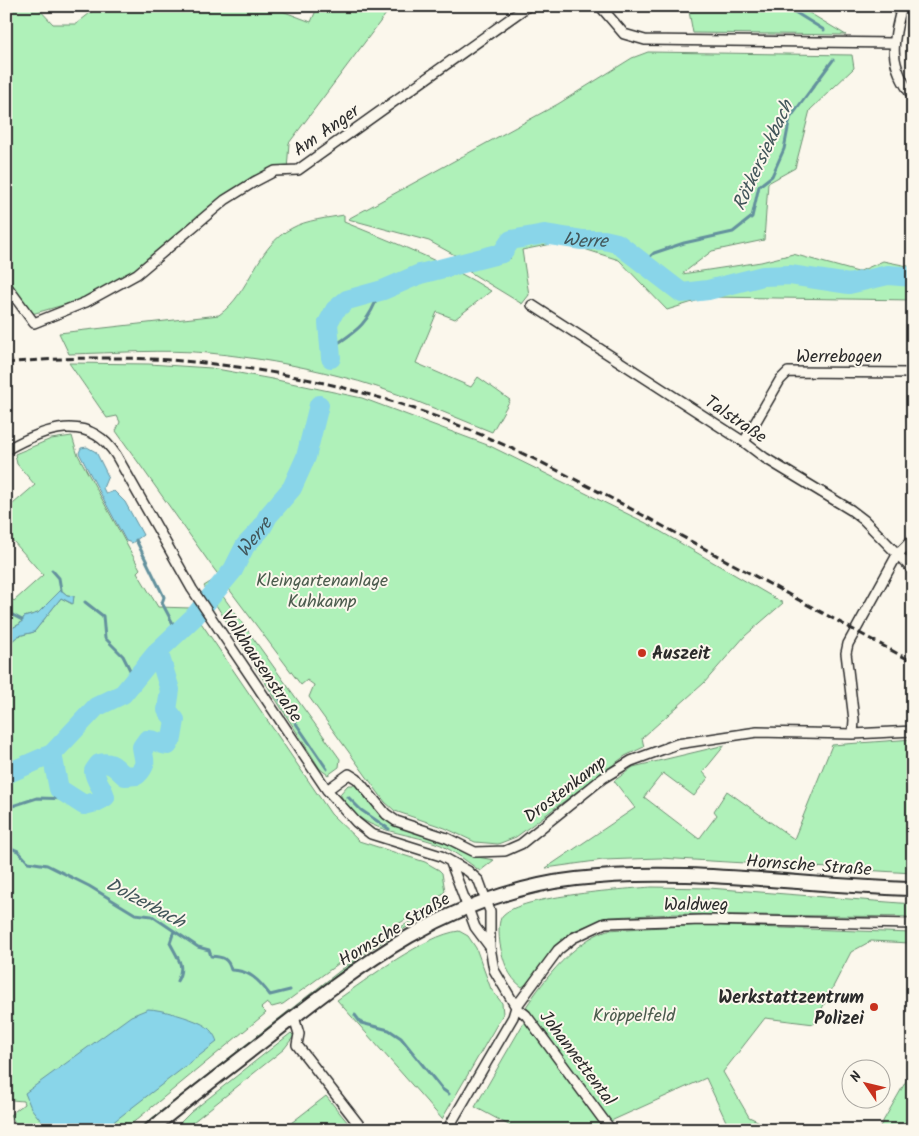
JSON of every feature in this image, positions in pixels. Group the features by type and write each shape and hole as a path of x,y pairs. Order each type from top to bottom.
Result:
{"main road":[{"name":"Hornsche Straße","path":"150,1130 294,1017 389,947 487,898 520,888 574,879 642,875 717,876 913,889"}],"street":[{"name":"Am Anger","path":"6,284 34,323 86,302 137,274 225,200 275,171 298,170 528,6"},
{"path":"600,6 619,30 637,38 894,43"},
{"path":"902,6 894,43 896,70 913,97"},
{"name":"Talstraße","path":"532,306 744,442 765,458 851,510 864,520 913,570"},
{"name":"Werrebogen","path":"744,442 780,380 788,372 913,373"},
{"name":"Volkhausenstraße","path":"6,450 57,429 78,428 95,433 110,446 192,590 327,790 356,822 371,834 441,856 468,871 479,881 487,898"},
{"path":"853,734 854,720 846,653 848,644 897,555 913,539"},
{"name":"Drostenkamp","path":"327,790 349,774 358,779 386,814 396,821 447,838 474,852 505,851 521,844 617,769 632,760 676,744 757,732 853,734 913,731"},
{"path":"451,863 475,927 490,947"},
{"path":"487,898 490,910 490,947"},
{"name":"Waldweg","path":"447,1130 513,1016 516,1007 558,950 573,938 605,923 703,920 913,924"},
{"name":"Johannettental","path":"490,947 494,970 516,1007 526,1015 611,1130"},
{"path":"294,1017 299,1034 297,1045 363,1130"}],"green space":[{"path":"6,6 36,6 53,24 76,24 99,6 269,6 311,22 318,6 392,6 289,143 287,170 253,176 229,192 134,271 84,299 32,314 6,277"},
{"path":"688,6 798,6 846,35 693,33"},
{"path":"648,52 852,55 854,68 810,110 795,168 768,183 764,240 712,251 682,274 761,262 793,254 858,272 883,261 913,267 913,300 709,297 667,310 619,260 562,242 522,250 529,295 522,304 463,268 511,258 491,254 462,259 429,241 348,219 558,104 632,58"},
{"path":"344,215 344,222 438,262 491,291 455,319 437,312 416,363 471,387 478,377 510,400 492,432 378,387 307,368 209,353 156,351 69,354 59,333 219,315 239,294 262,257 280,236 304,223"},
{"name":"Kleingartenanlage Kuhkamp","path":"69,363 149,364 211,368 362,398 490,446 646,523 783,603 745,636 704,683 642,738 644,747 625,756 516,837 498,844 475,842 445,828 395,811 385,802 309,697 314,685 307,680 301,685 211,565 116,431 120,422 117,416 107,418"},
{"path":"72,436 77,453 140,569 137,572 158,607 191,608 331,814 359,841 425,862 439,870 442,873 445,891 433,904 375,937 283,1004 272,1007 267,1003 261,1008 266,1013 124,1130 20,1130 10,1115 24,1104 23,1101 12,1100 6,1089 6,696 12,692 6,695 6,646 18,636 34,632 61,598 72,604 74,596 67,595 61,590 38,613 24,617 20,624 6,631 6,593 14,601 43,575 6,533 6,510 35,485 17,464 15,454 51,439","holes":["75,729 71,744 42,767 31,773 23,765"]},
{"path":"212,581 340,759 339,767 328,775 320,769 204,586"},
{"path":"913,739 913,873 660,858 603,860 546,868 635,808 614,781 633,767 725,745 703,772 708,778 694,796 663,773 644,797 699,839 717,815 714,811 727,791 794,839 832,745"},
{"path":"348,785 355,785 381,817 390,823 441,841 472,856 494,860 480,871 441,845 371,824 359,817 340,794"},
{"path":"652,887 709,888 913,904 913,917 673,914 610,917 573,931 555,946 528,983 522,987 513,978 503,956 499,931 501,918 509,910 525,904 571,895"},
{"path":"426,913 428,914 368,951 137,1130 383,937"},
{"name":"Kröppelfeld","path":"703,925 911,933 909,943 871,941 851,952 814,1024 765,1018 723,1072 749,1117 777,1130 730,1130 706,1078 591,1130 518,1130 475,1107 530,1012 526,1007 551,973 583,943 607,930"},
{"path":"459,931 468,936 476,948 491,989 502,1003 503,1014 442,1119 337,1000 379,970 413,949 445,934"},
{"path":"291,1033 294,1036 284,1049 183,1130 173,1130 191,1112"},
{"path":"913,1069 913,1130 878,1130"},
{"path":"326,1096 348,1123 340,1130 282,1130"}],"water":[{"path":"87,447 96,452 108,476 103,488 106,494 114,491 125,502 143,535 132,543 126,541 79,453 81,448"},
{"path":"61,590 67,595 74,596 73,604 61,598 34,632 18,636 6,646 6,631 20,624 24,617 38,613"},
{"path":"148,1009 175,1014 202,1024 212,1032 217,1042 103,1130 48,1130 31,1108 25,1093 131,1016"}],"waterway":[{"name":"Rötkersiekbach","path":"785,6 824,30"},
{"name":"Rötkersiekbach","path":"644,262 654,253 684,243 733,232 752,217 759,186 772,176 784,149 790,118 833,60"},
{"name":"Werre","path":"331,358 328,323 335,310 347,300 383,290 420,274 502,253 511,240 544,234 617,243 682,293 708,290 763,276 790,275 849,284 888,275 913,277"},
{"path":"332,347 362,324 372,310 380,291"},
{"name":"Werre","path":"6,774 52,754 96,707 123,694 158,651 194,617 233,570 245,546 261,529 268,516 292,488 306,457 319,405"},
{"path":"136,540 164,597 162,603 178,633"},
{"path":"52,570 59,578 61,590"},
{"path":"85,602 103,616 105,638 123,656 135,680"},
{"path":"7,612 22,620"},
{"path":"227,612 282,703 327,769"},
{"name":"Werre","path":"52,754 59,789 84,805 105,797 94,771 99,764 111,764 125,776 137,775 144,765 142,747 147,740 168,745 172,738 175,720 167,710 170,690 158,651"},
{"path":"348,797 361,810 389,829"},
{"path":"6,808 37,798 71,799"},
{"name":"Dolzerbach","path":"6,846 18,851 28,862 47,865 89,886 135,914 152,916 198,947 209,950 211,956 224,959 231,970 237,970 253,977 270,995 290,990"},
{"path":"174,931 170,943 181,966 180,976 177,981"},
{"name":"Dolzerbach","path":"355,1015 361,1023 389,1030 401,1038 442,1089 449,1094"}],"railway":[{"path":"6,363 102,358 197,362 291,376 338,386 384,399 455,424 559,471 913,662"}],"place":[{"name":"Auszeit","path":"642,653"},
{"name":"Werkstattzentrum Polizei","path":"874,1007"}]}
